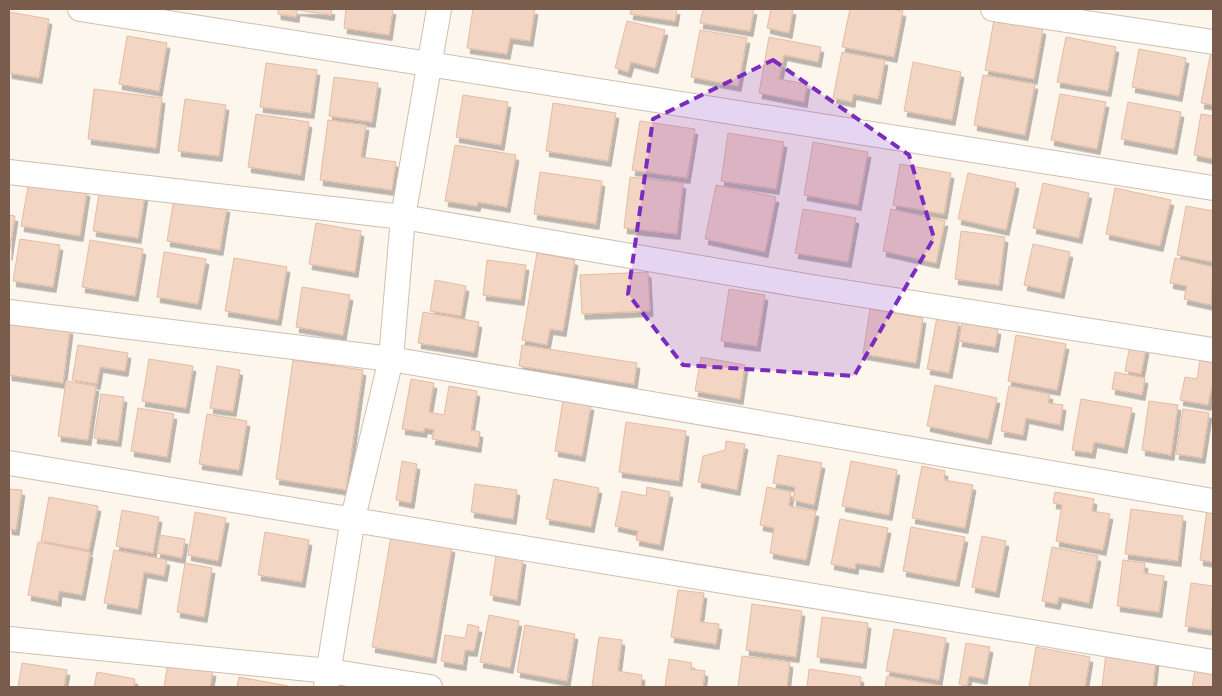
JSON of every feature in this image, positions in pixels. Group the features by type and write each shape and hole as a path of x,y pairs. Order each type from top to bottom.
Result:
{"street":[{"path":"80,9 429,66 1213,188"},
{"path":"328,679 353,518 391,360 403,217 440,9"},
{"path":"992,9 1060,14 1213,42"},
{"path":"9,172 403,217 812,287 1213,350"},
{"path":"9,312 391,360 1213,501"},
{"path":"9,463 353,518 1213,662"},
{"path":"9,639 328,679 430,687"}],"highlighted area":[{"path":"773,60 909,155 934,238 854,376 683,365 628,294 653,119"}],"building":[{"path":"278,9 332,9 331,15 297,10 296,17 278,14"},
{"path":"346,9 393,9 389,35 344,28"},
{"path":"473,9 535,9 530,41 510,38 507,54 467,48"},
{"path":"631,9 677,9 675,21 630,14"},
{"path":"703,9 754,9 750,31 700,23"},
{"path":"771,9 793,9 789,33 767,28"},
{"path":"850,9 903,11 894,57 842,47"},
{"path":"9,12 49,19 39,78 9,73"},
{"path":"994,20 1043,29 1034,79 985,70"},
{"path":"627,21 665,30 655,68 631,62 628,72 615,68"},
{"path":"700,30 747,38 738,86 691,77"},
{"path":"127,36 167,43 159,91 119,84"},
{"path":"769,37 821,47 818,62 784,55 779,79 807,84 804,102 759,93"},
{"path":"1066,37 1116,47 1108,91 1057,82"},
{"path":"1139,49 1186,58 1179,96 1132,87"},
{"path":"1211,51 1213,51 1213,105 1201,103"},
{"path":"842,52 885,60 878,99 853,94 852,102 833,98"},
{"path":"913,62 961,72 952,120 904,111"},
{"path":"266,63 317,70 311,113 260,107"},
{"path":"983,75 1035,84 1025,135 974,125"},
{"path":"334,77 378,83 372,122 329,116"},
{"path":"94,89 162,98 156,148 88,139"},
{"path":"1060,94 1106,102 1097,149 1051,140"},
{"path":"463,95 508,102 501,145 456,137"},
{"path":"185,99 226,105 219,156 178,151"},
{"path":"1128,102 1181,112 1174,149 1121,139"},
{"path":"553,103 616,113 608,161 546,151"},
{"path":"256,114 309,122 301,175 248,167"},
{"path":"1201,114 1213,116 1213,159 1194,155"},
{"path":"328,120 366,125 361,157 396,162 392,190 320,180"},
{"path":"640,121 695,129 687,178 632,170"},
{"path":"728,133 784,142 776,189 721,181"},
{"path":"813,142 868,152 858,205 804,195"},
{"path":"455,145 516,155 507,207 478,202 477,206 445,201"},
{"path":"900,164 951,173 944,214 893,205"},
{"path":"540,172 602,181 596,224 534,214"},
{"path":"968,173 1016,183 1006,230 958,219"},
{"path":"630,177 683,183 677,234 624,228"},
{"path":"29,181 87,191 80,236 21,226"},
{"path":"1043,183 1089,193 1079,238 1033,228"},
{"path":"716,185 776,197 765,252 705,239"},
{"path":"100,187 145,194 138,238 93,231"},
{"path":"1115,188 1171,200 1160,246 1106,234"},
{"path":"174,198 227,207 220,250 167,241"},
{"path":"1186,206 1213,211 1213,262 1177,255"},
{"path":"803,209 856,218 848,262 795,253"},
{"path":"891,209 945,221 936,263 883,251"},
{"path":"9,215 15,216 9,255"},
{"path":"316,223 361,231 355,272 309,264"},
{"path":"961,231 1005,237 999,285 955,279"},
{"path":"20,239 60,245 53,287 13,281"},
{"path":"90,240 143,249 135,296 82,287"},
{"path":"1033,244 1070,252 1061,293 1024,285"},
{"path":"164,252 206,259 198,304 157,297"},
{"path":"537,253 575,260 563,331 550,329 547,345 522,340"},
{"path":"234,258 287,267 278,320 225,311"},
{"path":"1175,258 1213,267 1211,305 1184,299 1187,286 1170,283"},
{"path":"487,260 526,265 521,300 483,295"},
{"path":"648,272 650,311 582,314 580,275"},
{"path":"435,280 466,286 461,316 430,311"},
{"path":"302,287 350,295 343,335 296,327"},
{"path":"729,289 765,295 757,346 721,341"},
{"path":"870,309 923,318 916,363 863,354"},
{"path":"423,312 479,322 474,352 418,343"},
{"path":"937,317 959,321 949,373 927,369"},
{"path":"9,320 70,329 63,383 9,375"},
{"path":"962,323 998,329 995,347 959,341"},
{"path":"1016,335 1066,344 1057,390 1008,381"},
{"path":"78,345 128,353 125,371 100,367 97,384 72,380"},
{"path":"522,345 637,363 634,384 519,366"},
{"path":"1130,345 1146,348 1141,374 1125,371"},
{"path":"701,357 745,365 740,399 695,391"},
{"path":"149,359 193,366 186,408 142,401"},
{"path":"293,360 363,370 346,490 276,479"},
{"path":"1200,360 1213,363 1213,380 1208,405 1180,400 1185,377 1197,379"},
{"path":"217,366 240,370 233,411 210,408"},
{"path":"1115,372 1145,378 1142,395 1112,389"},
{"path":"411,379 434,383 429,412 444,415 449,386 477,391 471,430 480,432 478,447 432,439 434,430 424,428 424,432 402,429"},
{"path":"66,381 96,386 88,440 58,436"},
{"path":"935,385 997,398 988,439 927,426"},
{"path":"1009,386 1050,394 1048,403 1063,405 1060,425 1026,418 1023,435 1001,431"},
{"path":"101,394 124,397 118,441 94,438"},
{"path":"1081,399 1132,408 1124,448 1094,442 1092,453 1072,450"},
{"path":"563,400 591,405 582,456 555,451"},
{"path":"1149,401 1178,405 1171,455 1142,450"},
{"path":"138,408 174,414 167,457 131,451"},
{"path":"1183,409 1209,413 1202,458 1176,454"},
{"path":"207,414 247,421 239,470 199,464"},
{"path":"626,422 686,431 679,481 619,472"},
{"path":"726,441 745,444 737,490 698,482 703,456 725,450"},
{"path":"778,455 822,463 814,505 793,500 795,487 773,483"},
{"path":"402,461 417,464 411,503 396,500"},
{"path":"851,461 897,470 889,515 842,506"},
{"path":"922,466 945,471 944,480 973,485 965,528 912,518"},
{"path":"554,479 599,488 591,527 546,519"},
{"path":"475,484 517,490 513,519 471,512"},
{"path":"647,487 670,492 660,545 636,540 638,531 615,526 622,491 646,496"},
{"path":"767,487 791,492 789,506 816,511 806,560 770,553 774,528 760,525"},
{"path":"9,489 22,490 16,530 9,529"},
{"path":"1055,492 1094,499 1092,511 1110,514 1103,550 1056,541 1062,505 1053,503"},
{"path":"49,497 98,506 89,550 41,541"},
{"path":"1131,509 1183,516 1178,561 1125,554"},
{"path":"122,510 159,517 153,553 116,546"},
{"path":"1207,510 1213,510 1213,562 1200,560"},
{"path":"195,512 226,518 218,561 188,555"},
{"path":"840,519 888,528 880,567 856,563 855,569 831,564"},
{"path":"911,527 965,537 956,581 903,571"},
{"path":"265,532 309,540 302,582 258,575"},
{"path":"160,535 185,539 182,558 157,553"},
{"path":"391,536 452,547 433,658 372,647"},
{"path":"982,536 1006,541 996,592 972,587"},
{"path":"38,542 90,552 82,595 59,591 58,601 28,595"},
{"path":"1052,547 1098,556 1089,603 1059,597 1057,604 1042,601"},
{"path":"114,550 167,560 164,576 144,572 138,609 104,603"},
{"path":"496,555 523,559 517,600 490,595"},
{"path":"1123,560 1145,563 1144,573 1164,576 1159,612 1117,606"},
{"path":"185,563 212,568 204,617 177,612"},
{"path":"1191,583 1213,586 1211,630 1185,626"},
{"path":"678,590 704,593 700,622 719,624 716,644 671,637"},
{"path":"752,604 802,611 796,657 746,650"},
{"path":"489,615 519,621 510,668 480,662"},
{"path":"822,617 868,623 863,663 817,657"},
{"path":"468,624 479,627 474,651 465,650 463,665 441,661 445,635 465,638"},
{"path":"525,625 575,634 567,681 517,672"},
{"path":"894,629 946,638 939,680 886,671"},
{"path":"599,637 622,640 618,671 642,675 641,687 592,686"},
{"path":"966,643 990,647 984,679 969,676 967,686 959,684"},
{"path":"1036,647 1090,657 1085,687 1029,687"},
{"path":"1106,653 1156,659 1153,687 1102,687"},
{"path":"742,656 790,662 787,687 738,687"},
{"path":"669,659 692,663 691,669 705,671 703,687 665,686"},
{"path":"168,662 213,671 210,687 164,687"},
{"path":"22,663 67,670 64,687 18,687"},
{"path":"809,669 861,677 860,687 807,687"},
{"path":"1195,671 1213,674 1213,687 1192,687"},
{"path":"97,672 135,679 134,687 94,687"},
{"path":"887,676 937,685 937,687 885,687"},
{"path":"239,677 288,686 288,687 237,687"}]}
